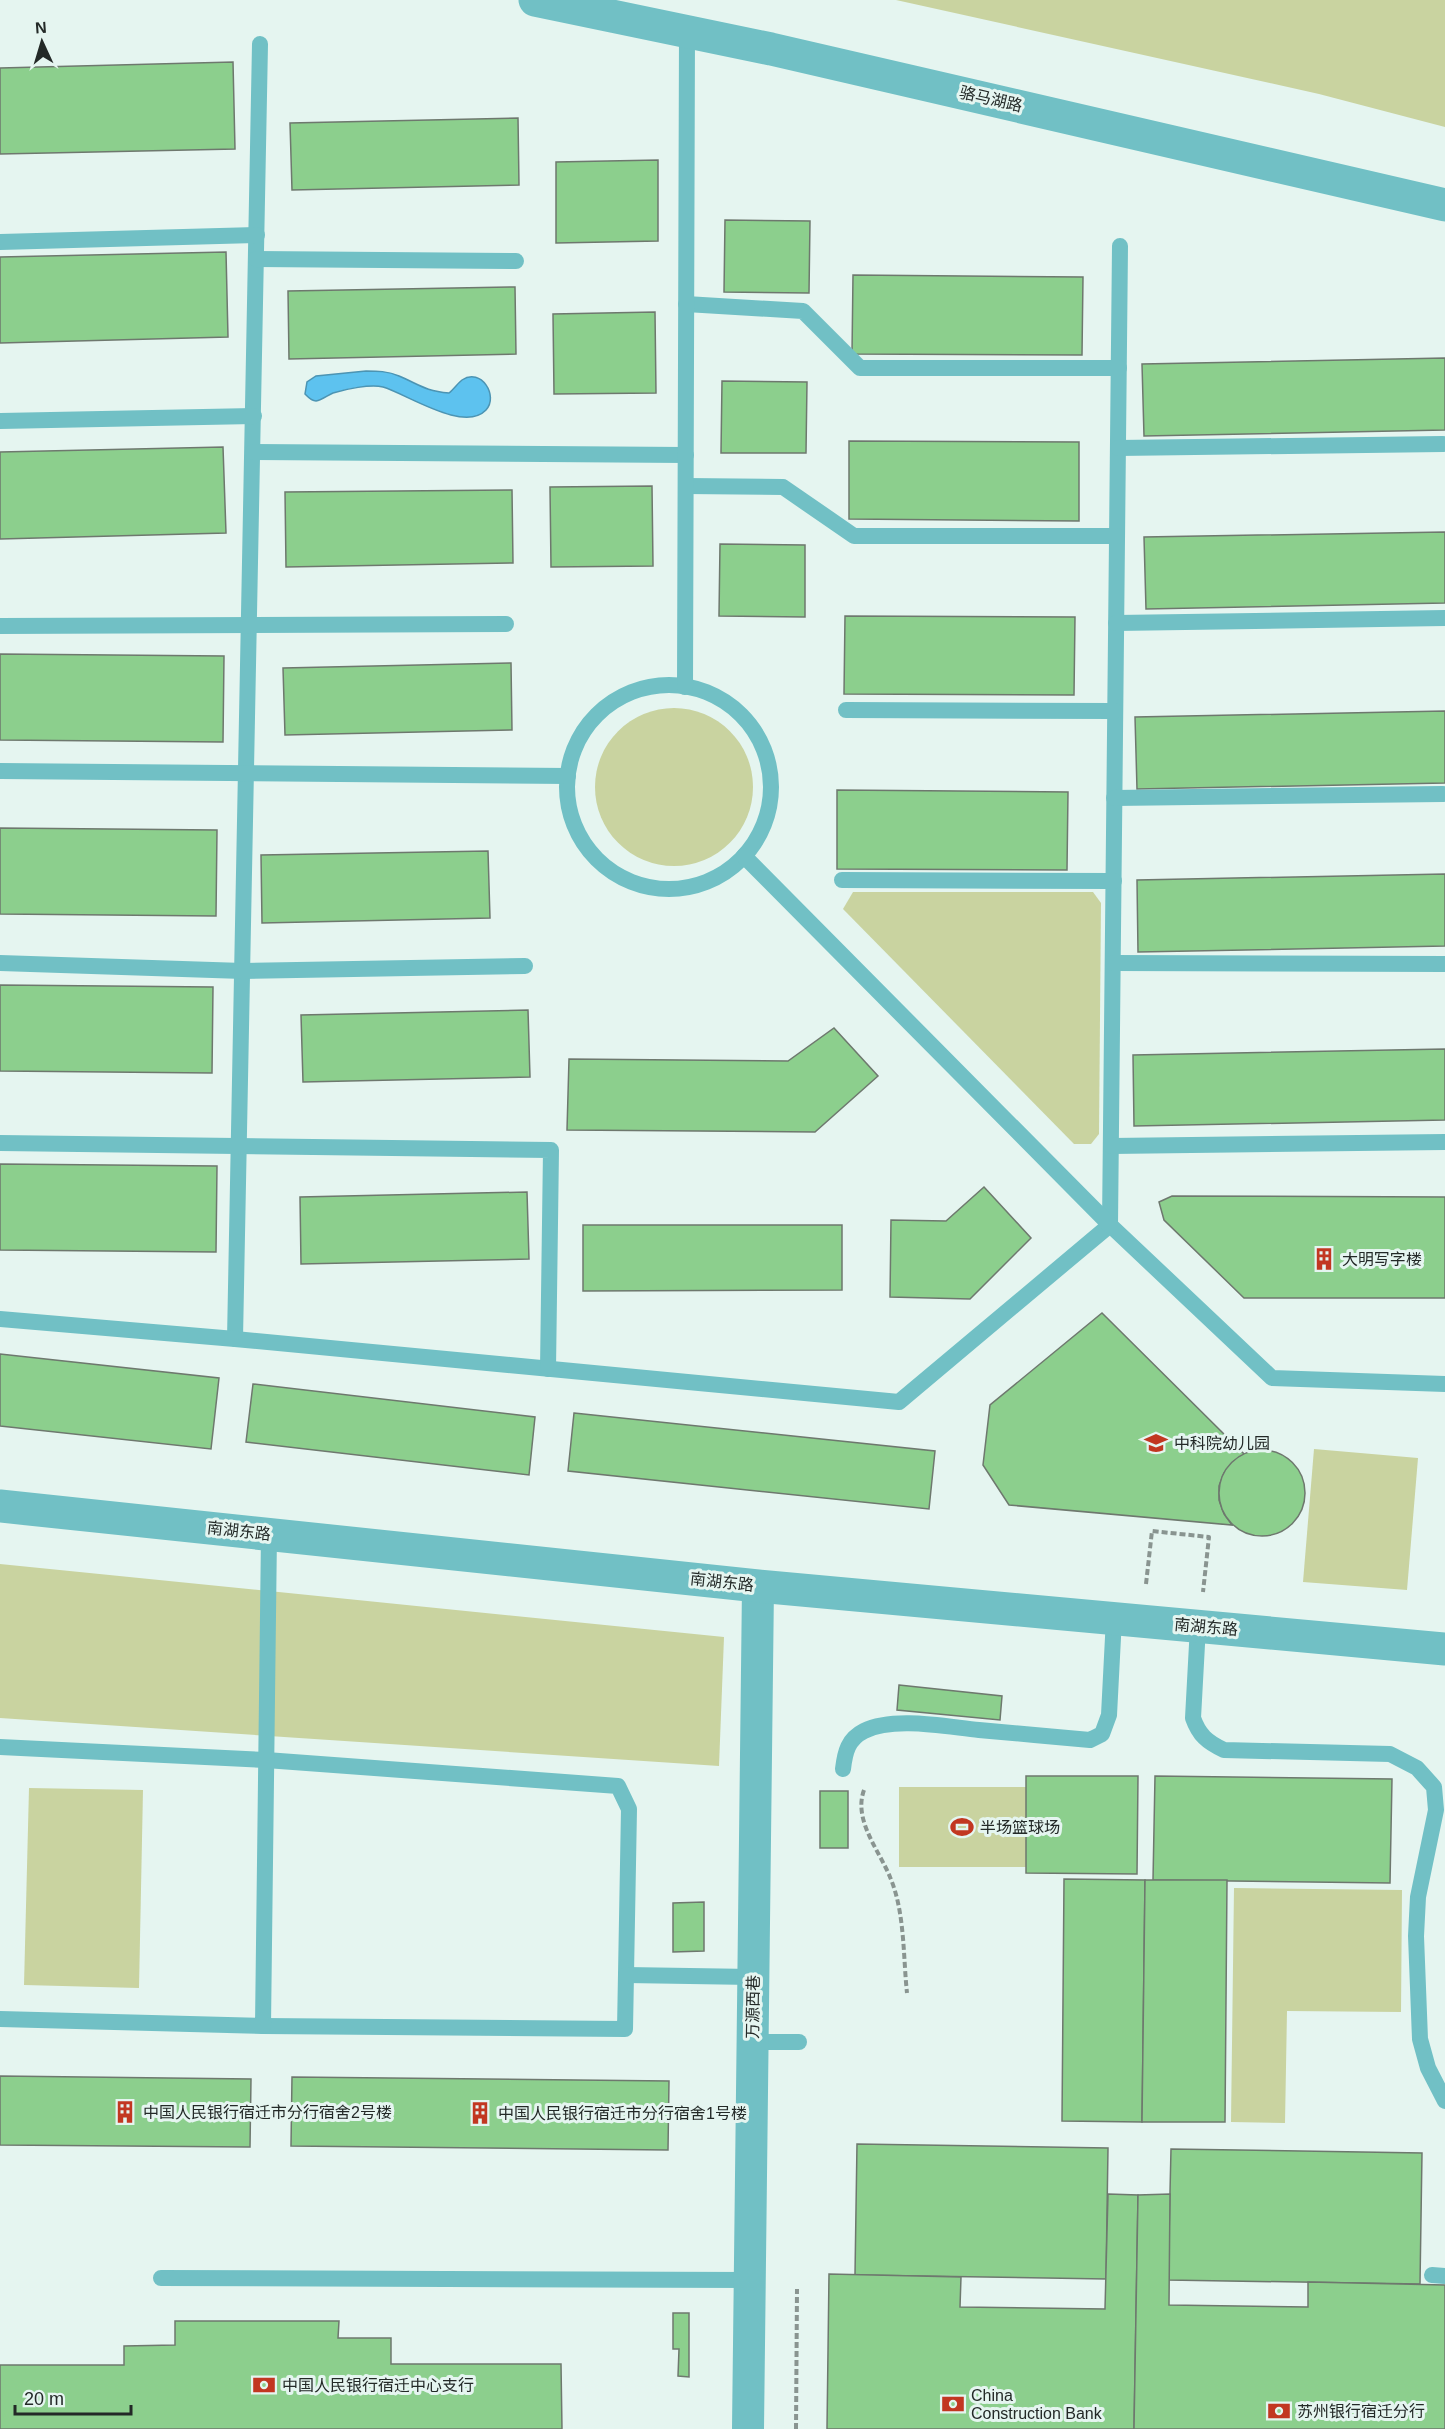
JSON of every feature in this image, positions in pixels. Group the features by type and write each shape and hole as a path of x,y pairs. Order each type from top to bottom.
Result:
{"street":[{"name":"骆马湖路","path":"535,0 771,48 1445,205"},
{"name":"南湖东路","path":"0,1506 758,1586 1445,1649"},
{"name":"万源西巷","path":"748,2429 758,1586"}],"lane":[{"path":"685,687 687,32"},
{"path":"235,1339 248,773 260,44"},
{"path":"0,242 257,235"},
{"path":"0,1319 899,1402 1110,1225 1120,246"},
{"path":"256,259 516,261"},
{"path":"686,304 804,310 860,368 1119,368"},
{"path":"0,421 254,416"},
{"path":"1118,448 1443,444"},
{"path":"253,452 686,455"},
{"path":"686,486 783,487 854,536 1117,536"},
{"path":"1116,623 1445,618"},
{"path":"0,626 506,624"},
{"path":"664,685 685,687 697,688 727,701 751,724 766,753 772,785 768,817 751,849 726,872 694,887 659,889 625,880 596,860 576,831 567,798 569,763 582,732 604,708 632,691 664,685"},
{"path":"846,710 1115,711"},
{"path":"0,771 568,776"},
{"path":"1114,798 1443,795"},
{"path":"744,856 1110,1225 1272,1378 1445,1384"},
{"path":"842,880 1114,881"},
{"path":"0,963 243,971 525,966"},
{"path":"1113,963 1445,964"},
{"path":"1111,1146 1445,1142"},
{"path":"0,1143 239,1144 551,1150 548,1369"},
{"path":"263,2026 269,1534"},
{"path":"843,1769 846,1748 853,1739 864,1731 876,1727 910,1724 1090,1740 1102,1734 1128,1619"},
{"path":"1198,1626 1192,1718 1197,1731 1207,1742 1224,1750 1389,1754 1417,1768 1434,1787 1436,1810 1418,1897 1416,1936 1420,2039 1428,2068 1445,2101"},
{"path":"0,1747 266,1760 618,1786 629,1809 625,2030 263,2026 0,2019"},
{"path":"626,1975 753,1977"},
{"path":"753,2042 800,2042"},
{"path":"160,2278 749,2280"}],"path":[{"path":"1128,1619 1152,1531 1209,1537 1198,1626"},
{"path":"867,1783 863,1794 864,1826 891,1879 900,1914 907,1993"},
{"path":"796,2429 797,2289"}],"green space":[{"path":"896,0 1445,0 1445,127 1319,94"},
{"path":"674,708 704,714 718,721 730,731 740,743 747,757 753,787 747,817 740,831 730,843 718,853 704,860 674,866 644,860 630,853 618,843 608,831 601,817 595,787 601,757 608,743 618,731 630,721 644,714"},
{"path":"853,892 1093,892 1101,903 1099,1134 1091,1144 1074,1144 843,909"},
{"path":"1314,1449 1418,1458 1407,1590 1303,1582"},
{"path":"0,1564 724,1637 719,1766 0,1718"},
{"name":"半场篮球场","path":"899,1787 1026,1787 1026,1867 899,1867"},
{"path":"29,1788 143,1790 139,1988 24,1985"},
{"path":"1234,1888 1402,1890 1401,2012 1287,2011 1285,2123 1231,2122"}],"water":[{"path":"366,371 391,373 428,389 449,393 462,380 476,377 486,385 489,391 489,404 486,410 476,416 464,417 435,410 383,387 351,389 333,393 316,401 311,400 305,394 307,382 316,376"}],"building":[{"path":"233,62 235,149 0,154 0,68"},
{"path":"518,118 519,185 292,190 290,123"},
{"path":"658,160 658,241 556,243 556,162"},
{"path":"725,220 810,221 809,293 724,292"},
{"path":"226,252 228,337 0,343 0,257"},
{"path":"853,275 1083,277 1082,355 852,354"},
{"path":"515,287 516,354 289,359 288,291"},
{"path":"655,312 656,393 554,394 553,314"},
{"path":"1445,358 1445,430 1144,436 1142,364"},
{"path":"722,381 807,382 806,453 721,453"},
{"path":"849,441 1079,442 1079,521 849,519"},
{"path":"223,447 226,533 0,539 0,452"},
{"path":"652,486 653,566 551,567 550,487"},
{"path":"512,490 513,563 286,567 285,492"},
{"path":"1445,532 1445,603 1146,609 1144,537"},
{"path":"720,544 805,545 805,617 719,616"},
{"path":"845,616 1075,617 1074,695 844,694"},
{"path":"0,654 224,656 223,742 0,740"},
{"path":"511,663 512,730 285,735 283,668"},
{"path":"1445,711 1445,783 1137,789 1135,717"},
{"path":"837,790 1068,792 1067,870 837,869"},
{"path":"0,828 217,830 216,916 0,914"},
{"path":"488,851 490,918 262,923 261,855"},
{"path":"1445,874 1445,946 1138,952 1137,880"},
{"path":"0,985 213,987 212,1073 0,1071"},
{"path":"528,1010 530,1077 303,1082 301,1015"},
{"path":"834,1028 878,1076 815,1132 567,1130 569,1059 788,1061"},
{"path":"1445,1049 1445,1120 1134,1126 1133,1055"},
{"path":"0,1164 217,1166 216,1252 0,1250"},
{"path":"984,1187 1031,1238 970,1299 890,1297 891,1220 946,1221"},
{"path":"527,1192 529,1259 301,1264 300,1197"},
{"name":"大明写字楼","path":"1172,1196 1445,1197 1445,1298 1244,1298 1164,1220 1159,1202"},
{"path":"583,1225 842,1225 842,1290 583,1291"},
{"path":"1102,1313 1244,1454 1224,1473 1219,1486 1219,1500 1224,1514 1232,1525 1009,1505 983,1465 990,1405"},
{"path":"0,1354 219,1378 211,1449 0,1426"},
{"path":"253,1384 535,1417 529,1475 246,1442"},
{"path":"574,1413 935,1451 929,1509 568,1471"},
{"path":"1262,1450 1279,1453 1298,1469 1302,1476 1305,1493 1302,1510 1286,1529 1279,1533 1262,1536 1245,1533 1226,1517 1222,1510 1219,1493 1222,1476 1238,1457 1245,1453"},
{"path":"899,1685 1002,1696 1000,1720 897,1710"},
{"path":"1026,1776 1138,1776 1137,1874 1026,1873"},
{"path":"1155,1776 1392,1779 1390,1883 1153,1880"},
{"path":"820,1791 848,1791 848,1848 820,1848"},
{"path":"1064,1879 1145,1880 1142,2122 1062,2121"},
{"path":"1145,1880 1227,1880 1225,2122 1142,2122"},
{"path":"704,1902 704,1951 673,1952 673,1903"},
{"name":"中国人民银行宿迁市分行宿舍2号楼","path":"0,2076 251,2079 250,2147 0,2145"},
{"name":"中国人民银行宿迁市分行宿舍1号楼","path":"292,2077 669,2081 668,2150 291,2146"},
{"path":"857,2144 1108,2148 1106,2279 855,2275"},
{"path":"1171,2149 1422,2153 1420,2284 1168,2280"},
{"path":"1108,2194 1138,2195 1134,2429 827,2429 829,2274 961,2277 960,2307 1105,2309"},
{"path":"1170,2194 1169,2305 1308,2307 1308,2282 1445,2285 1445,2429 1134,2429 1138,2195"},
{"path":"673,2313 689,2313 689,2377 678,2376 679,2349 673,2349"},
{"path":"175,2321 339,2321 338,2338 391,2338 391,2364 561,2364 562,2429 0,2429 0,2365 124,2365 124,2346 175,2345"}],"place":[{"name":"大明写字楼","path":"1324,1259"},
{"name":"中科院幼儿园","path":"1156,1443"},
{"name":"半场篮球场","path":"962,1827"},
{"name":"中国人民银行宿迁市分行宿舍2号楼","path":"125,2112"},
{"name":"中国人民银行宿迁市分行宿舍1号楼","path":"480,2113"},
{"name":"中国人民银行宿迁中心支行","path":"264,2385"},
{"name":"China Construction Bank","path":"953,2404"},
{"name":"苏州银行宿迁分行","path":"1279,2411"}]}
